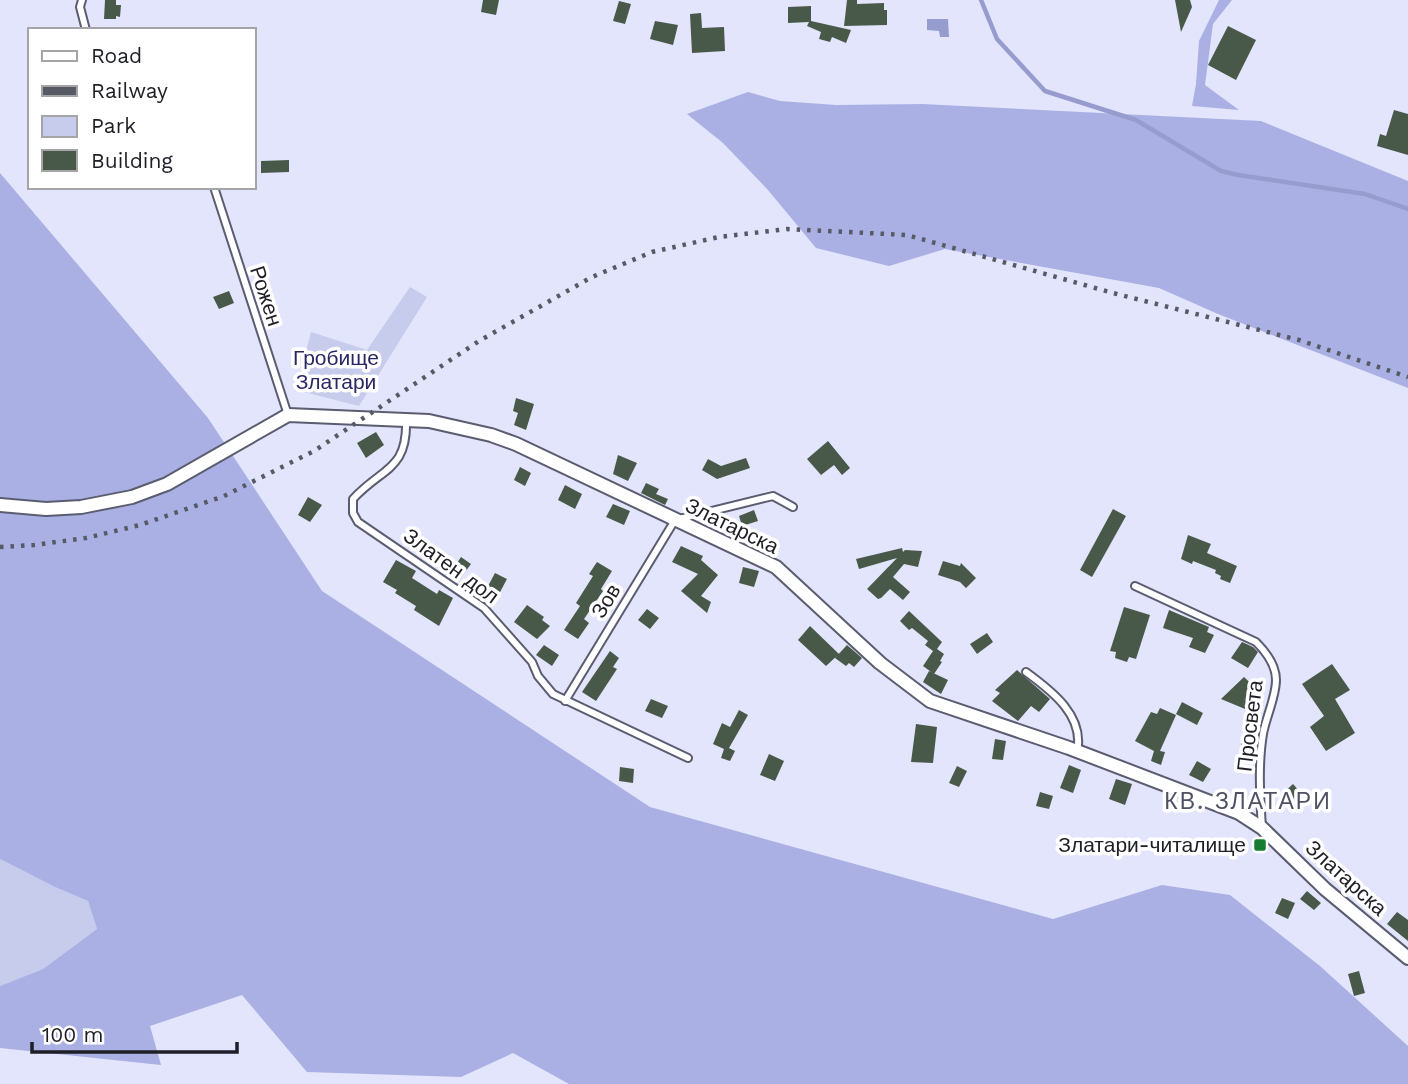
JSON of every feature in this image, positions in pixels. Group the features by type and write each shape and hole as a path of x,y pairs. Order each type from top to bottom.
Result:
{"street":[{"name":"Златарска","path":"288,415 405,419 453,425 516,444 776,568 880,663 930,701 1217,803 1262,828 1325,888 1408,957"},
{"path":"0,505 18,508 69,508 132,497 167,484 288,415"}],"lane":[{"path":"82,0 80,8 85,28"},
{"name":"Рожен","path":"215,189 288,415"},
{"name":"Златен дол","path":"405,419 407,440 400,456 393,466 353,499 353,513 358,522 484,608 532,662 538,676 553,694 688,758"},
{"path":"676,520 774,496 793,507"},
{"name":"Зов","path":"565,701 676,520"},
{"name":"Просвета","path":"1135,586 1256,642 1272,662 1276,680 1263,736 1262,828"},
{"path":"1026,672 1051,690 1070,712 1080,738 1077,752"}],"green space":[{"name":"Гробище Златари","path":"410,287 427,297 359,406 296,390 311,332 367,350"},
{"path":"0,859 88,901 97,929 43,969 0,986"}],"shaded area":[{"path":"1219,0 1232,0 1213,24 1205,85 1239,110 1192,106 1199,41"},
{"path":"927,19 948,19 949,37 940,37 939,31 927,30"},
{"path":"748,92 780,101 836,105 922,104 1261,121 1408,181 1408,388 1218,314 1159,288 945,249 889,266 816,248 768,190 723,143 687,114"},
{"path":"0,173 208,418 322,591 650,807 1053,919 1162,885 1230,895 1320,966 1408,1046 1408,1084 569,1084 513,1053 461,1077 307,1072 242,995 150,1026 161,1065 0,1048 0,986 43,969 97,929 88,901 0,859"}],"building":[{"path":"105,0 116,0 116,5 121,5 120,17 104,19"},
{"path":"483,0 499,0 496,15 481,12"},
{"path":"847,0 857,0 857,4 884,3 887,25 844,26"},
{"path":"1175,0 1190,0 1192,7 1181,32"},
{"path":"619,1 631,4 625,24 613,21"},
{"path":"811,6 811,21 851,30 846,43 832,37 830,42 819,39 821,32 807,26 809,22 788,23 788,7"},
{"path":"701,13 702,28 724,27 725,51 692,53 690,14"},
{"path":"655,21 678,25 673,45 650,39"},
{"path":"1228,26 1256,40 1236,80 1208,65"},
{"path":"1394,110 1408,114 1408,155 1377,146 1380,134 1386,136"},
{"path":"289,160 289,172 261,173 261,161"},
{"path":"229,291 234,303 219,309 213,297"},
{"path":"516,398 534,404 526,430 514,425 518,413 513,411"},
{"path":"376,432 384,445 366,458 357,443"},
{"path":"828,441 850,468 842,475 834,465 821,475 807,459"},
{"path":"618,455 637,463 628,481 613,474"},
{"path":"746,458 750,468 717,479 702,470 708,459 721,466"},
{"path":"520,467 531,473 525,486 514,480"},
{"path":"646,483 659,489 656,494 668,499 665,505 641,493"},
{"path":"565,485 582,494 575,509 558,500"},
{"path":"308,497 322,505 310,522 298,515"},
{"path":"613,504 630,511 624,525 606,517"},
{"path":"1113,509 1126,516 1092,577 1080,570"},
{"path":"754,510 758,521 742,526 739,516"},
{"path":"1188,535 1211,544 1207,553 1237,566 1230,583 1220,579 1221,576 1215,573 1216,570 1181,559"},
{"path":"681,546 703,556 701,560 718,575 701,596 711,602 707,613 681,591 698,574 672,562"},
{"path":"902,548 903,552 922,551 918,567 904,564 893,577 910,592 903,600 890,589 878,599 867,589 897,558 859,569 856,559"},
{"path":"461,557 471,564 460,579 451,572"},
{"path":"396,560 416,571 412,578 437,594 439,590 453,598 439,626 414,610 416,606 383,582"},
{"path":"943,561 960,566 961,563 976,578 966,588 960,582 938,575"},
{"path":"597,562 612,571 601,589 603,591 584,619 589,623 578,639 564,630 580,606 576,603 593,576 589,574"},
{"path":"743,567 759,571 754,587 739,583"},
{"path":"495,573 507,579 499,594 487,588"},
{"path":"527,605 544,617 542,620 550,626 537,639 514,622"},
{"path":"1124,607 1150,615 1136,659 1129,657 1127,662 1115,658 1116,652 1110,651"},
{"path":"647,609 659,618 650,629 638,620"},
{"path":"1169,610 1209,627 1207,632 1214,635 1205,653 1189,647 1193,638 1163,628"},
{"path":"909,611 942,642 937,649 944,654 940,661 942,662 934,674 923,666 933,651 925,645 928,641 900,621"},
{"path":"810,626 839,654 826,666 798,640"},
{"path":"987,633 993,642 977,654 970,644"},
{"path":"1242,642 1258,652 1248,668 1231,658"},
{"path":"544,645 559,655 552,666 536,655"},
{"path":"847,645 862,658 854,667 849,663 846,666 835,658"},
{"path":"610,651 619,658 613,667 617,669 596,701 582,692"},
{"path":"1332,664 1350,690 1335,699 1355,733 1326,751 1310,727 1324,716 1302,684"},
{"path":"1017,670 1050,699 1039,712 1031,706 1018,721 992,701 1000,693 995,690"},
{"path":"929,671 948,680 941,694 923,682"},
{"path":"1244,677 1261,693 1245,709 1221,699"},
{"path":"651,699 668,706 662,718 645,711"},
{"path":"1182,702 1203,713 1197,725 1176,714"},
{"path":"1160,708 1176,715 1160,751 1165,752 1161,765 1151,761 1154,751 1135,741 1151,712 1157,714"},
{"path":"739,710 748,715 729,748 735,751 730,761 721,758 724,749 713,744 722,723 730,727"},
{"path":"916,724 937,727 933,763 911,762"},
{"path":"1243,738 1256,742 1255,753 1240,749"},
{"path":"995,739 1006,741 1003,760 992,759"},
{"path":"769,754 784,761 775,781 760,775"},
{"path":"1197,761 1211,769 1203,782 1189,775"},
{"path":"1069,765 1081,770 1073,793 1060,788"},
{"path":"957,766 967,771 959,787 949,783"},
{"path":"620,767 634,769 633,783 619,781"},
{"path":"1116,779 1132,784 1125,805 1109,799"},
{"path":"1293,784 1307,800 1296,808 1291,801 1287,804 1280,796"},
{"path":"1040,792 1053,796 1049,809 1036,806"},
{"path":"1307,891 1321,903 1314,910 1300,899"},
{"path":"1282,898 1295,903 1288,919 1275,913"},
{"path":"1397,912 1408,920 1408,941 1387,924"},
{"path":"1359,971 1365,993 1354,996 1348,974"}],"waterway":[{"path":"981,0 997,39 1045,91 1136,120 1221,171 1365,194 1408,209"}],"railway":[{"path":"0,547 86,538 140,525 224,496 314,451 479,341 592,277 652,252 719,237 787,229 907,235 1113,293 1299,340 1408,377"}],"place":[{"name":"Златари-читалище","path":"1260,845"}],"district":[{"name":"КВ. ЗЛАТАРИ","path":"1248,801"}]}
